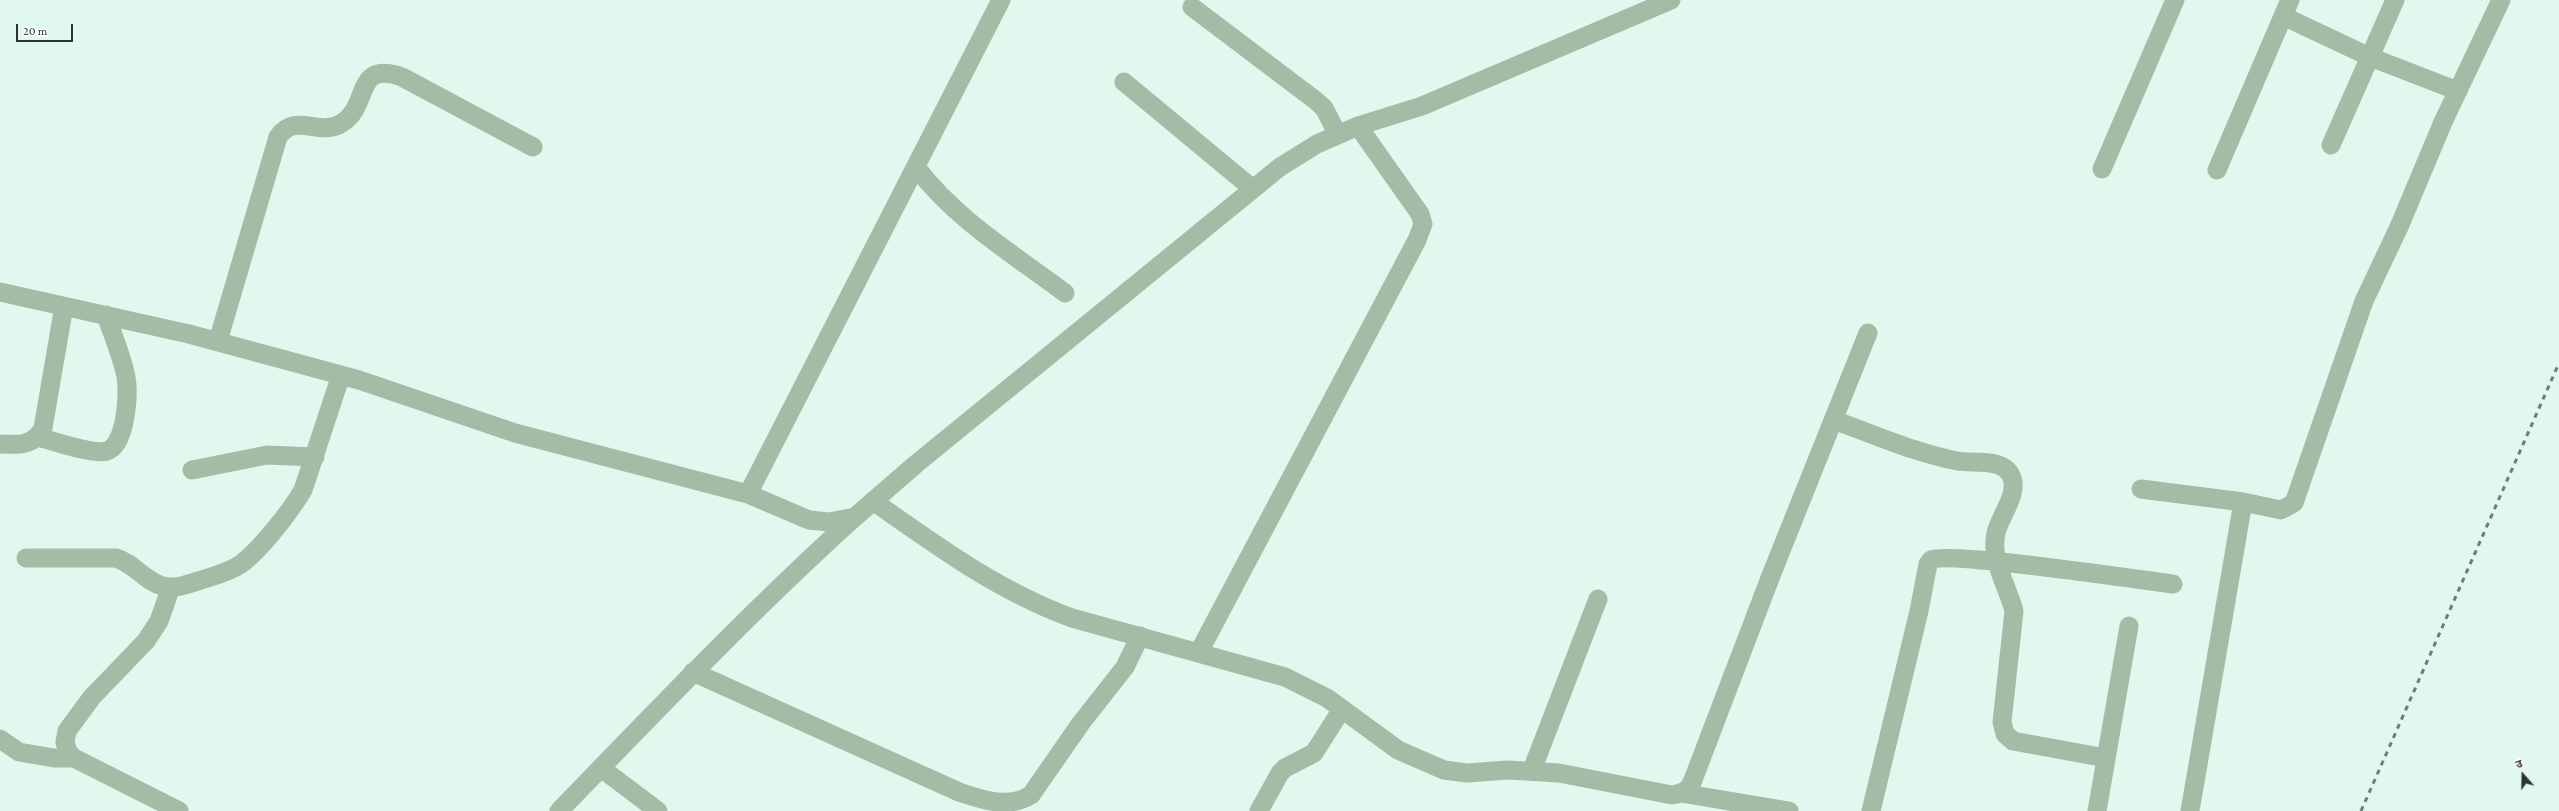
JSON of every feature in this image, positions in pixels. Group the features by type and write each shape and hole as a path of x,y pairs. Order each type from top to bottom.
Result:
{"street":[{"path":"748,494 1000,0"},
{"path":"559,811 693,672 784,582 855,517 1280,167 1317,144 1358,126 1422,106 1671,0"},
{"path":"2102,169 2175,0"},
{"path":"2331,145 2395,0"},
{"path":"2141,489 2243,502 2282,510 2294,503 2364,301 2399,227 2458,91 2501,0"},
{"path":"1192,7 1315,100 1324,108 1338,135"},
{"path":"2217,170 2287,8 2370,57 2458,91"},
{"path":"218,341 278,137 284,128 295,124 327,128 341,125 350,117 371,76 378,72 390,73 402,77 533,147"},
{"path":"1124,82 1253,190"},
{"path":"1199,652 1417,240 1423,224 1420,214 1358,126"},
{"path":"916,167 931,187 952,208 1065,293"},
{"path":"0,292 218,341 341,375 515,433 748,494 809,520 829,522 855,517"},
{"path":"0,444 28,443 38,437 43,428 64,306"},
{"path":"38,437 96,451 107,451 120,439 124,427 126,379 106,316"},
{"path":"873,501 955,559 1006,590 1038,606 1072,618 1285,677 1327,698 1398,750 1444,770 1467,773 1532,770 1559,773 1672,795 1690,789 1868,333"},
{"path":"26,558 116,558 124,560 161,586 171,587 182,586 226,572 252,554 293,507 303,490 341,375"},
{"path":"1833,420 1928,453 1958,461 1994,463 2006,469 2012,478 2013,489 1997,530 1993,548 1996,562 2010,596 2014,611 2002,722 2005,734 2013,741 2106,758"},
{"path":"192,470 267,455 315,457"},
{"path":"2190,811 2243,502"},
{"path":"1871,811 1919,611 1928,564 1931,560 1940,557 1996,562 2173,584"},
{"path":"171,587 159,621 146,641 92,697 67,731 65,742 68,752 74,758 179,811"},
{"path":"1532,770 1598,599"},
{"path":"2097,811 2129,626"},
{"path":"693,672 959,792 985,801 1007,803 1023,800 1031,795 1081,723 1125,667 1140,636"},
{"path":"1259,811 1280,773 1285,768 1314,753 1342,708"},
{"path":"0,739 19,752 54,758 74,758"},
{"path":"600,768 658,811"},
{"path":"1681,793 1789,811"}],"railway":[{"path":"2361,811 2559,363"}]}
